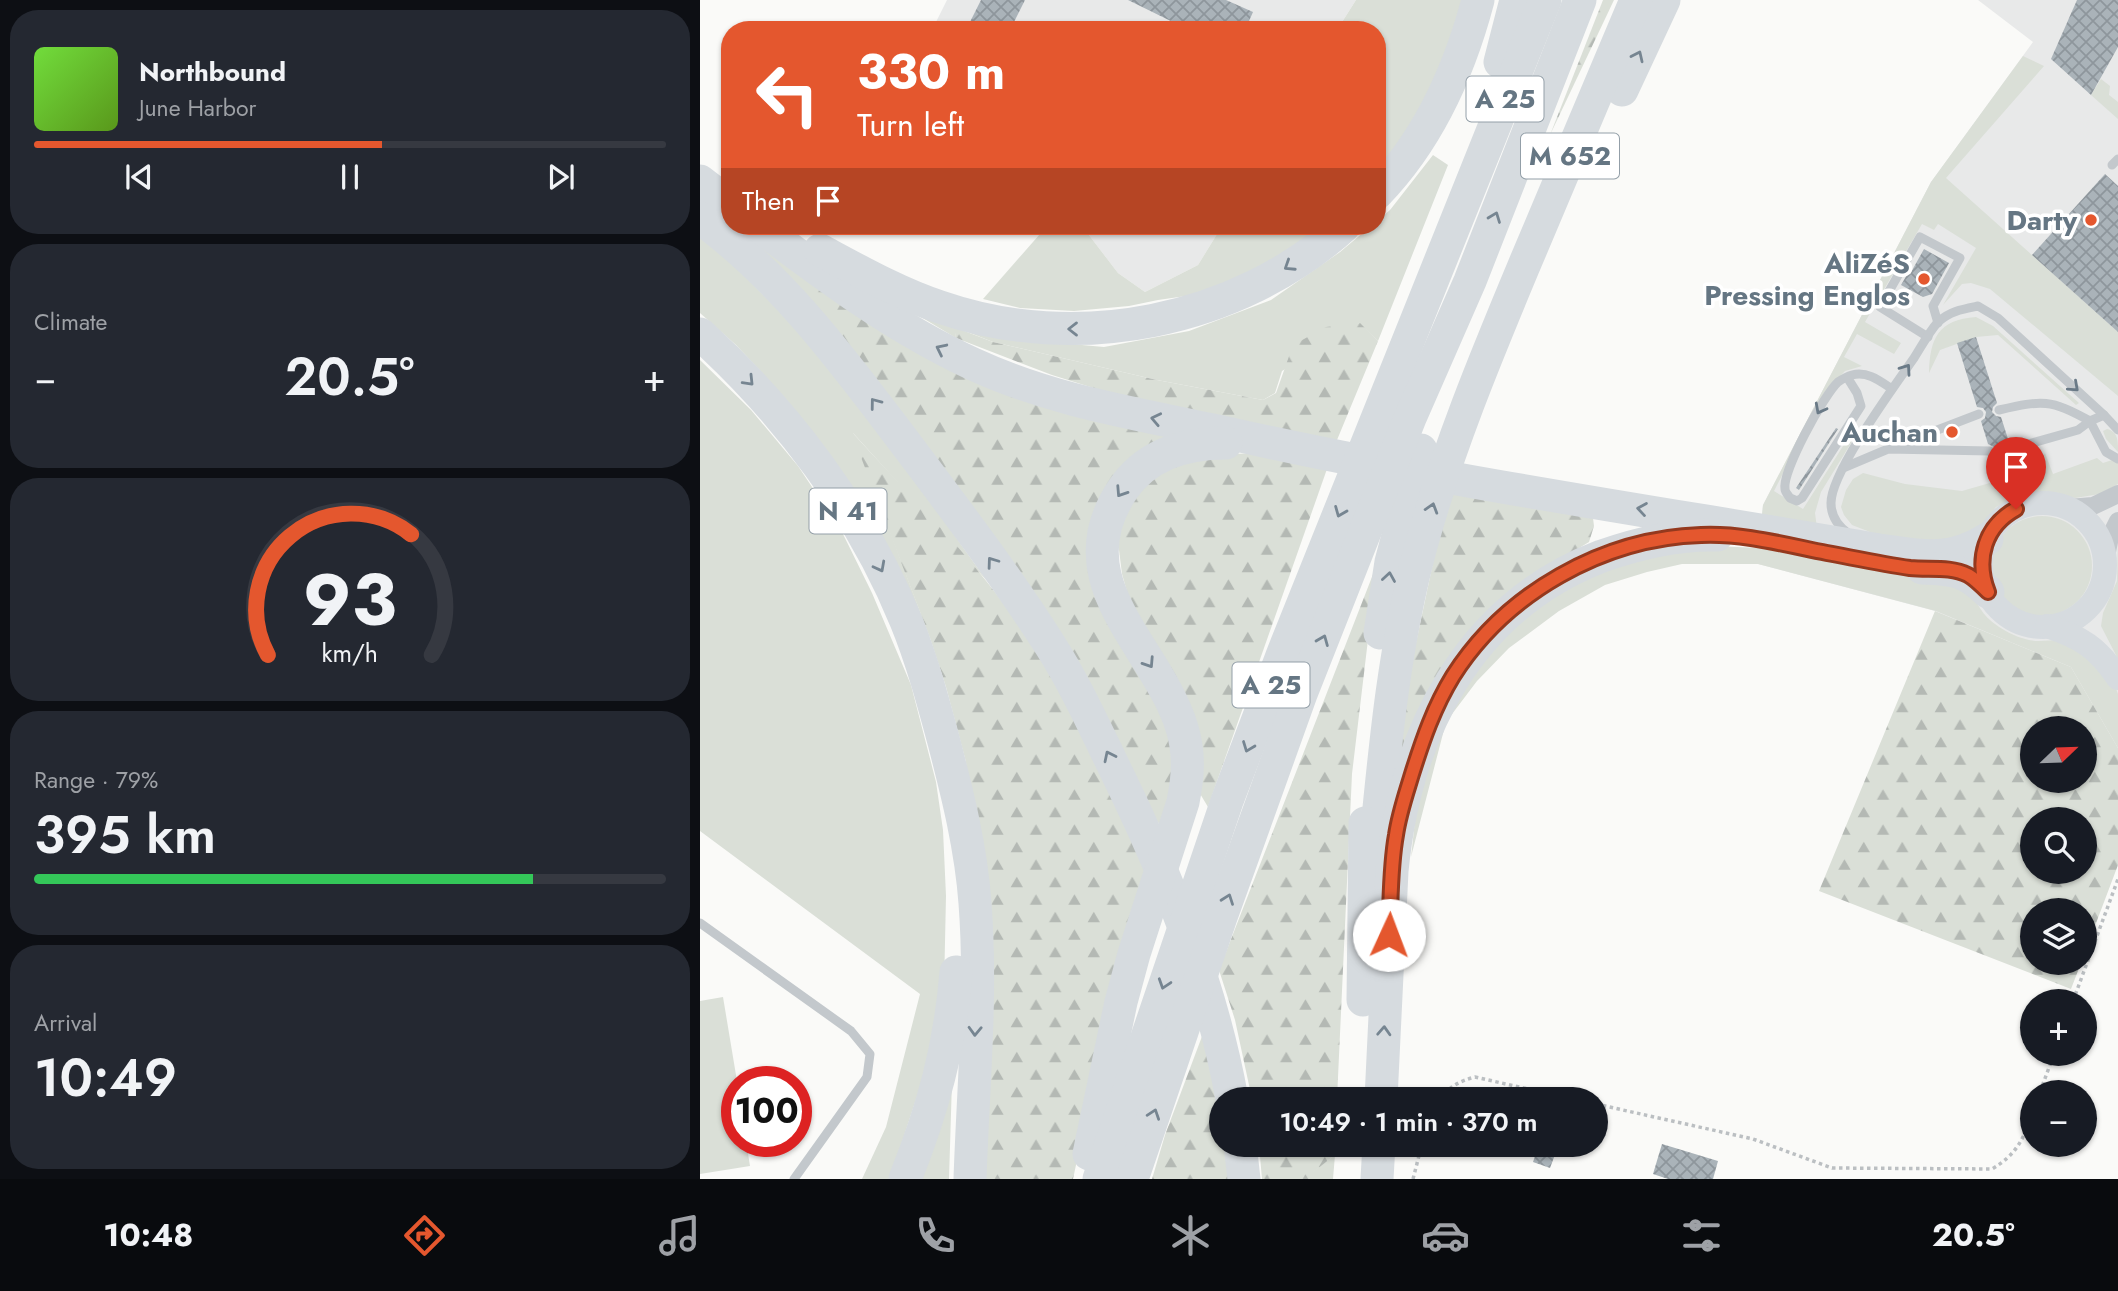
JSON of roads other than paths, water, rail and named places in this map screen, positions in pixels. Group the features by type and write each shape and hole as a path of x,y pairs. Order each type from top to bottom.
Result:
{"highway":[{"path":"1386,183 1408,158 1435,115 1462,52 1478,0"},
{"path":"1367,445 1378,384 1497,72 1516,0"},
{"name":"A 25","path":"1099,1179 1227,801 1283,653 1545,0"},
{"name":"A 25","path":"1132,1179 1221,917 1301,694 1410,418 1470,281 1580,0"},
{"name":"M 652","path":"1365,962 1388,709 1399,644 1424,534 1465,411 1636,0"},
{"path":"1505,312 1549,242 1664,0"},
{"path":"700,181 721,193"},
{"path":"700,181 721,197"},
{"path":"700,218 748,257 834,349 924,468 1051,646 1081,699 1164,873 1197,961 1230,1084"},
{"path":"771,235 864,303 926,341 974,365 1096,407 1295,448 1497,485 1879,550 1946,556 1967,550 1987,539"},
{"path":"792,235 875,280 940,307 997,322 1069,330 1157,320 1219,301 1278,273 1333,235"},
{"path":"1360,1087 1365,962 1365,779 1378,643 1391,562 1402,516 1431,416 1467,315 1470,281"},
{"name":"N 41","path":"700,334 749,381 780,416 849,512 900,606 939,722"},
{"path":"1084,1179 1121,1002 1183,802 1188,777 1188,753 1176,713 1168,694 1114,604 1105,579 1103,536 1107,519 1128,482 1157,458 1174,450 1189,445 1230,443 1295,448"},
{"path":"1382,1087 1392,871 1401,811 1431,719 1446,689 1482,639 1517,605 1553,579 1600,557 1653,541 1702,535 1746,538 1910,568 1953,570 1968,575 1988,592"},
{"path":"905,1179 923,1135 943,1068 952,1023 956,972 959,921 957,875 939,722"},
{"path":"939,722 966,829 975,903 976,1001 970,1179"},
{"path":"1241,1157 1244,1179"},
{"path":"1356,1179 1357,1157"},
{"path":"1377,1179 1378,1157"}],"street":[{"path":"2115,673 2094,648 2081,639 2047,626 2029,625 2012,618 1998,607 1988,592 1982,568 1987,539 2001,519 2022,506 2045,503 2069,508 2092,506 2118,494"},
{"path":"2069,508 2084,518 2096,532 2105,561"},
{"path":"2047,626 2076,617 2090,606 2097,596 2103,579 2110,537 2118,521"},
{"path":"2097,596 2096,628 2115,673"}],"lane":[{"path":"1928,337 1880,307 1920,237 1960,258 1933,306 1938,323"},
{"path":"1879,550 1846,533 1832,514 1833,489 1892,389 1938,323 1954,311 1978,306 1998,318 2118,430"},
{"path":"1861,405 1802,498 1797,501 1790,498 1785,489 1789,467 1826,398 1839,382 1847,377 1869,375 1892,389"},
{"path":"1847,377 1861,405 1876,414"},
{"path":"1999,410 2030,403 2050,402 2063,406 2090,421 2106,452 2118,459"},
{"path":"1843,468 1979,414"},
{"path":"2011,449 2078,430 2105,415"},
{"path":"1888,449 1990,451"},
{"path":"700,923 852,1031 870,1054 867,1077 794,1179"}],"place":[{"name":"Darty","path":"2091,220"},
{"name":"AliZéS Pressing Englos","path":"1924,279"},
{"name":"Auchan","path":"1952,432"}]}
